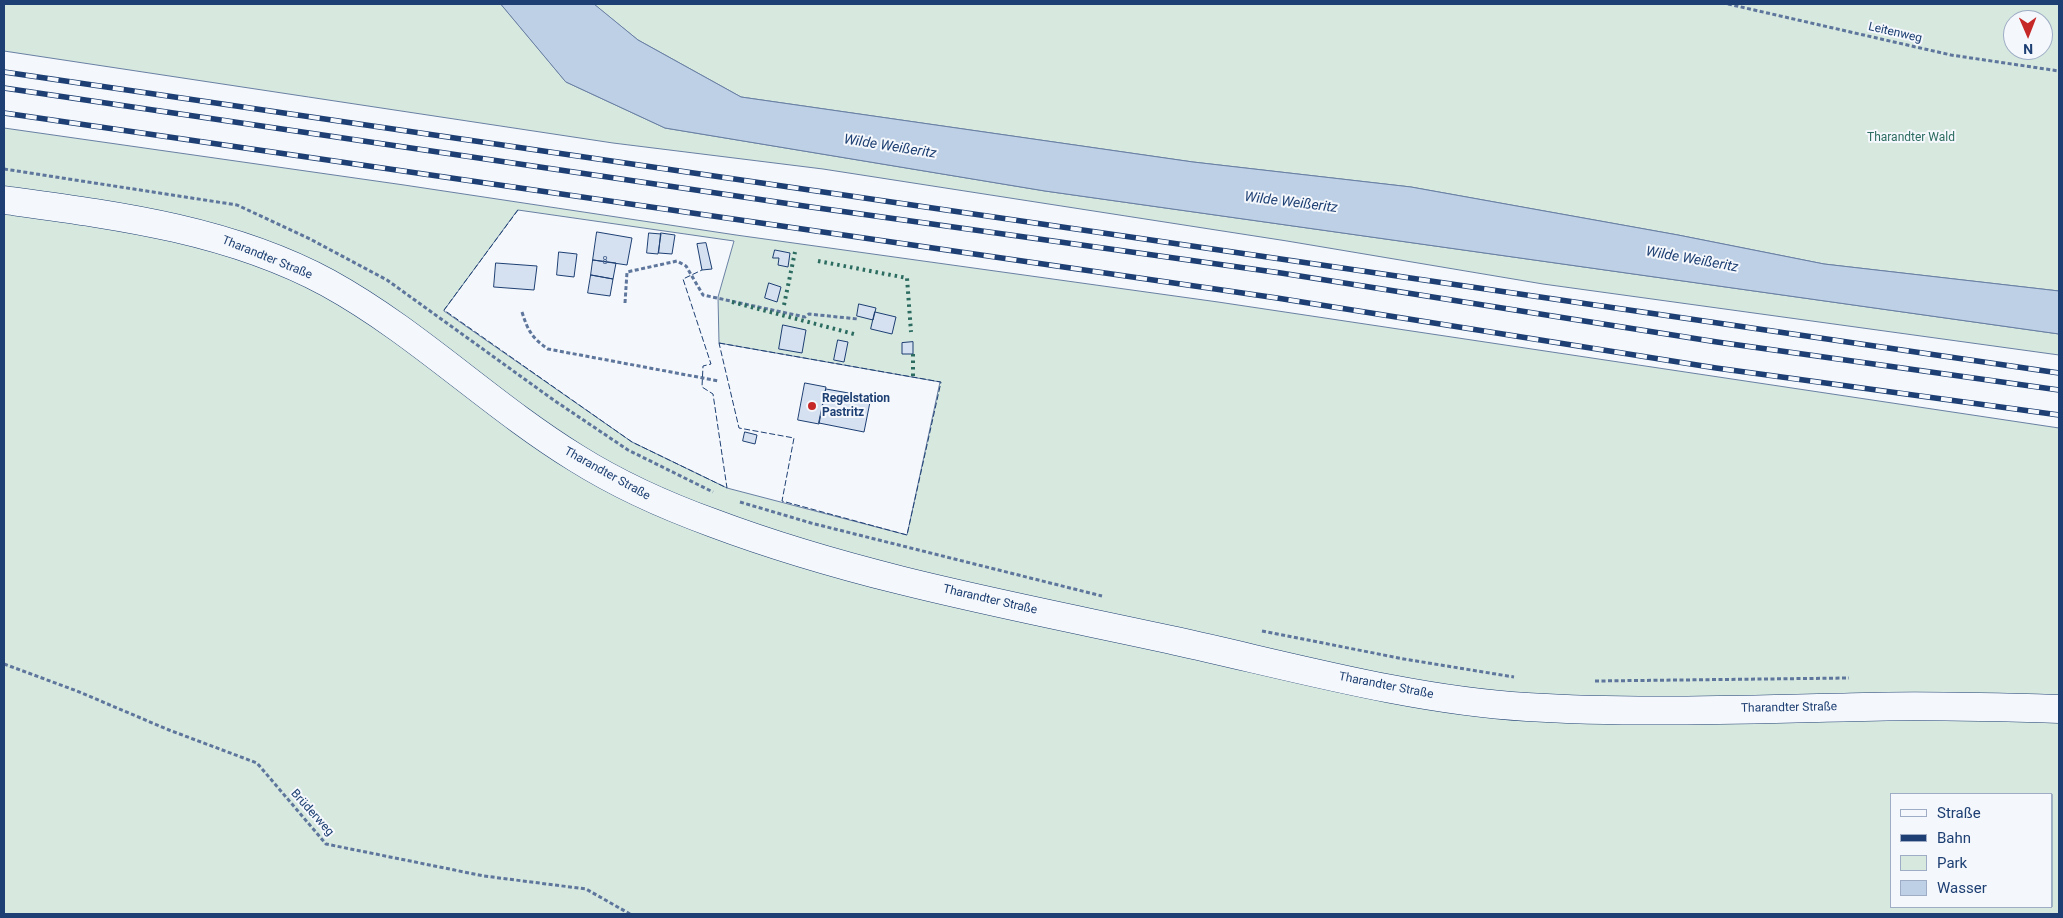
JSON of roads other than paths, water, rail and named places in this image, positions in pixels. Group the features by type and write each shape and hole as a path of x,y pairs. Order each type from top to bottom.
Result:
{"main road":[{"name":"Tharandter Straße","path":"4,200 174,227 226,240 295,267 328,283 378,313 548,439 612,479 650,498 708,522 778,546 866,572 1342,678 1470,702 1602,710 1917,706 2059,709"}],"water":[{"name":"Wilde Weißeritz","path":"501,4 594,4 638,40 741,97 1193,162 1411,187 1678,235 1824,264 2059,291 2059,334 1045,191 665,128 566,82"}],"railway":[{"path":"4,72 2059,373"},
{"path":"4,88 811,207 1281,273 1717,342 2059,390"},
{"path":"4,113 1277,298 1716,368 2059,415"}],"place":[{"name":"Regelstation Pastritz","path":"812,406"}],"park label":[{"name":"Tharandter Wald","path":"1911,138"}]}
